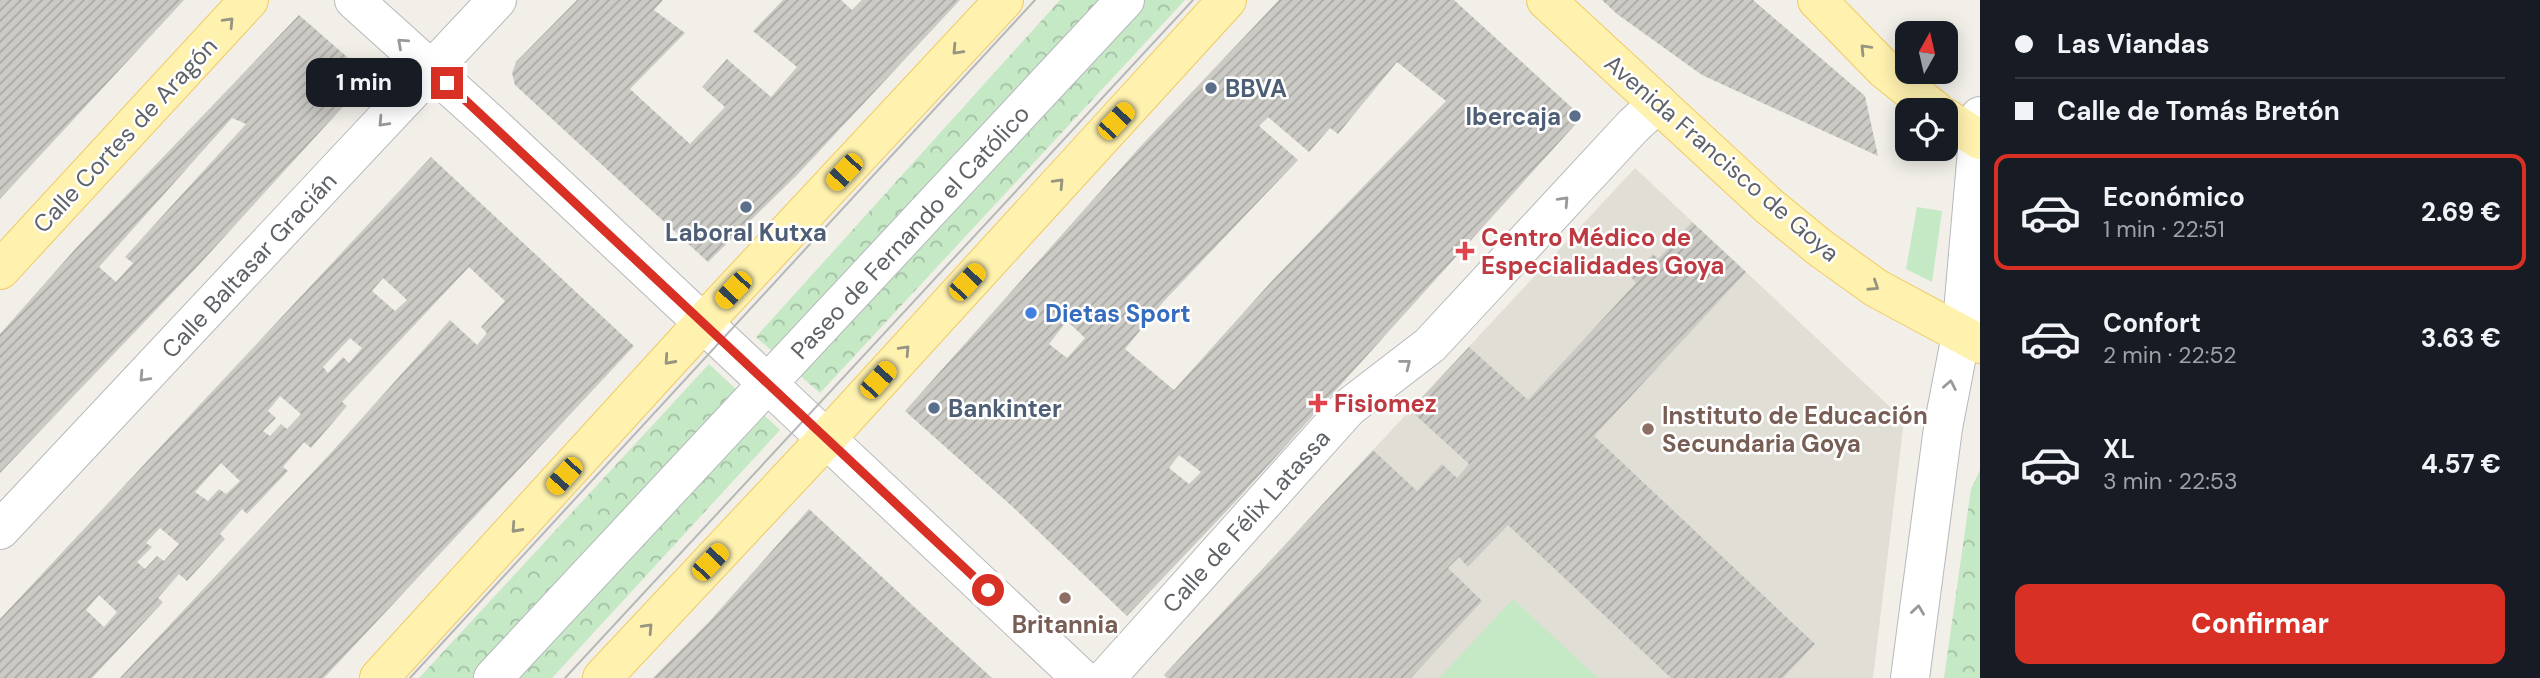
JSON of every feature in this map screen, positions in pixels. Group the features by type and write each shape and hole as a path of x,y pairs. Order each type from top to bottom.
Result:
{"main road":[{"name":"Calle Cortes de Aragón","path":"0,270 249,0"},
{"path":"379,678 703,323 1004,0"},
{"path":"602,678 827,438 1227,0"},
{"name":"Avenida Francisco de Goya","path":"1546,0 1769,206 1819,247 1876,288 1970,340"},
{"path":"1817,0 1885,70 1920,98"},
{"path":"1958,123 1980,131"}],"street":[{"path":"354,0 827,438 1081,678"},
{"name":"Calle Baltasar Gracián","path":"0,530 497,0"},
{"name":"Paseo de Fernando el Católico","path":"493,678 1125,0"},
{"name":"Calle de Félix Latassa","path":"1106,678 1348,408 1430,345 1633,126 1658,103"},
{"path":"1910,678 1943,428 1970,340 1980,131"}],"shaded area":[{"name":"Instituto de Educación Secundaria Goya","path":"1635,168 1904,420 1873,678 1167,678 1164,675"}],"green space":[{"path":"1060,0 1185,0 820,393 756,337"},
{"path":"1917,207 1942,211 1932,282 1906,269"},
{"path":"709,364 780,430 552,678 419,678"},
{"path":"1980,470 1980,678 1944,678 1971,489"},
{"path":"1513,599 1598,678 1439,678"}],"building":[{"path":"0,0 184,0 0,199"},
{"path":"577,0 663,0 654,10 685,33 630,89 690,144 725,107 702,87 727,59 771,97 797,67 753,31 783,0 841,0 852,10 862,0 960,0 798,174 708,262 515,85 512,73 516,62"},
{"path":"1279,0 1454,0 1582,117 1236,501 1127,616 1015,509 905,411 1139,148","holes":["1397,62 1446,101 1270,283 1174,390 1125,349 1164,301 1298,160 1259,126 1268,117 1309,152 1330,128 1338,134","1067,321 1085,338 1067,358 1049,344","1179,455 1201,472 1189,484 1169,468"]},
{"path":"1602,0 1753,0 1865,96 1878,156 1702,75 1617,14"},
{"path":"299,15 370,77 196,268 0,473 0,334 77,247","holes":["232,118 246,124 125,257 133,263 116,282 99,267"]},
{"path":"431,157 634,346 324,678 120,678 328,456 450,320 477,345 487,333 481,327 505,301 469,267 342,402 347,406 311,448 304,442 283,467 288,471 247,514 242,509 220,534 225,539 187,581 179,574 158,598 163,602 92,678 0,678 0,619","holes":["383,278 407,300 395,311 372,291","350,338 362,348 349,363 343,357 328,373 323,367","280,396 301,414 287,429 281,424 270,436 263,431 276,418 268,411","221,463 240,481 226,494 219,489 208,501 195,492","160,528 179,544 164,561 157,556 145,569 137,562 152,547 146,543","99,595 117,612 104,627 86,610"]},
{"path":"1692,222 1746,272 1594,436 1815,644 1783,678 1671,678 1508,525 1468,567 1459,557 1448,568 1482,601 1411,678 1167,678 1164,675 1373,450 1417,491 1442,464 1457,478 1469,464 1410,410 1469,347 1528,400 1636,283 1632,278 1653,254 1658,259"},
{"path":"809,509 992,678 653,678 708,623"}],"tram line":[{"path":"410,678 1035,0"},
{"path":"565,678 1193,0"}],"place":[{"name":"BBVA","path":"1211,88"},
{"name":"Ibercaja","path":"1575,116"},
{"name":"Laboral Kutxa","path":"746,207"},
{"name":"Centro Médico de Especialidades Goya","path":"1465,251"},
{"name":"Dietas Sport","path":"1031,313"},
{"name":"Fisiomez","path":"1318,403"},
{"name":"Bankinter","path":"934,408"},
{"name":"Instituto de Educación Secundaria Goya","path":"1648,429"},
{"name":"Britannia","path":"1065,598"}],"route":[{"path":"447,83 988,590"}]}
